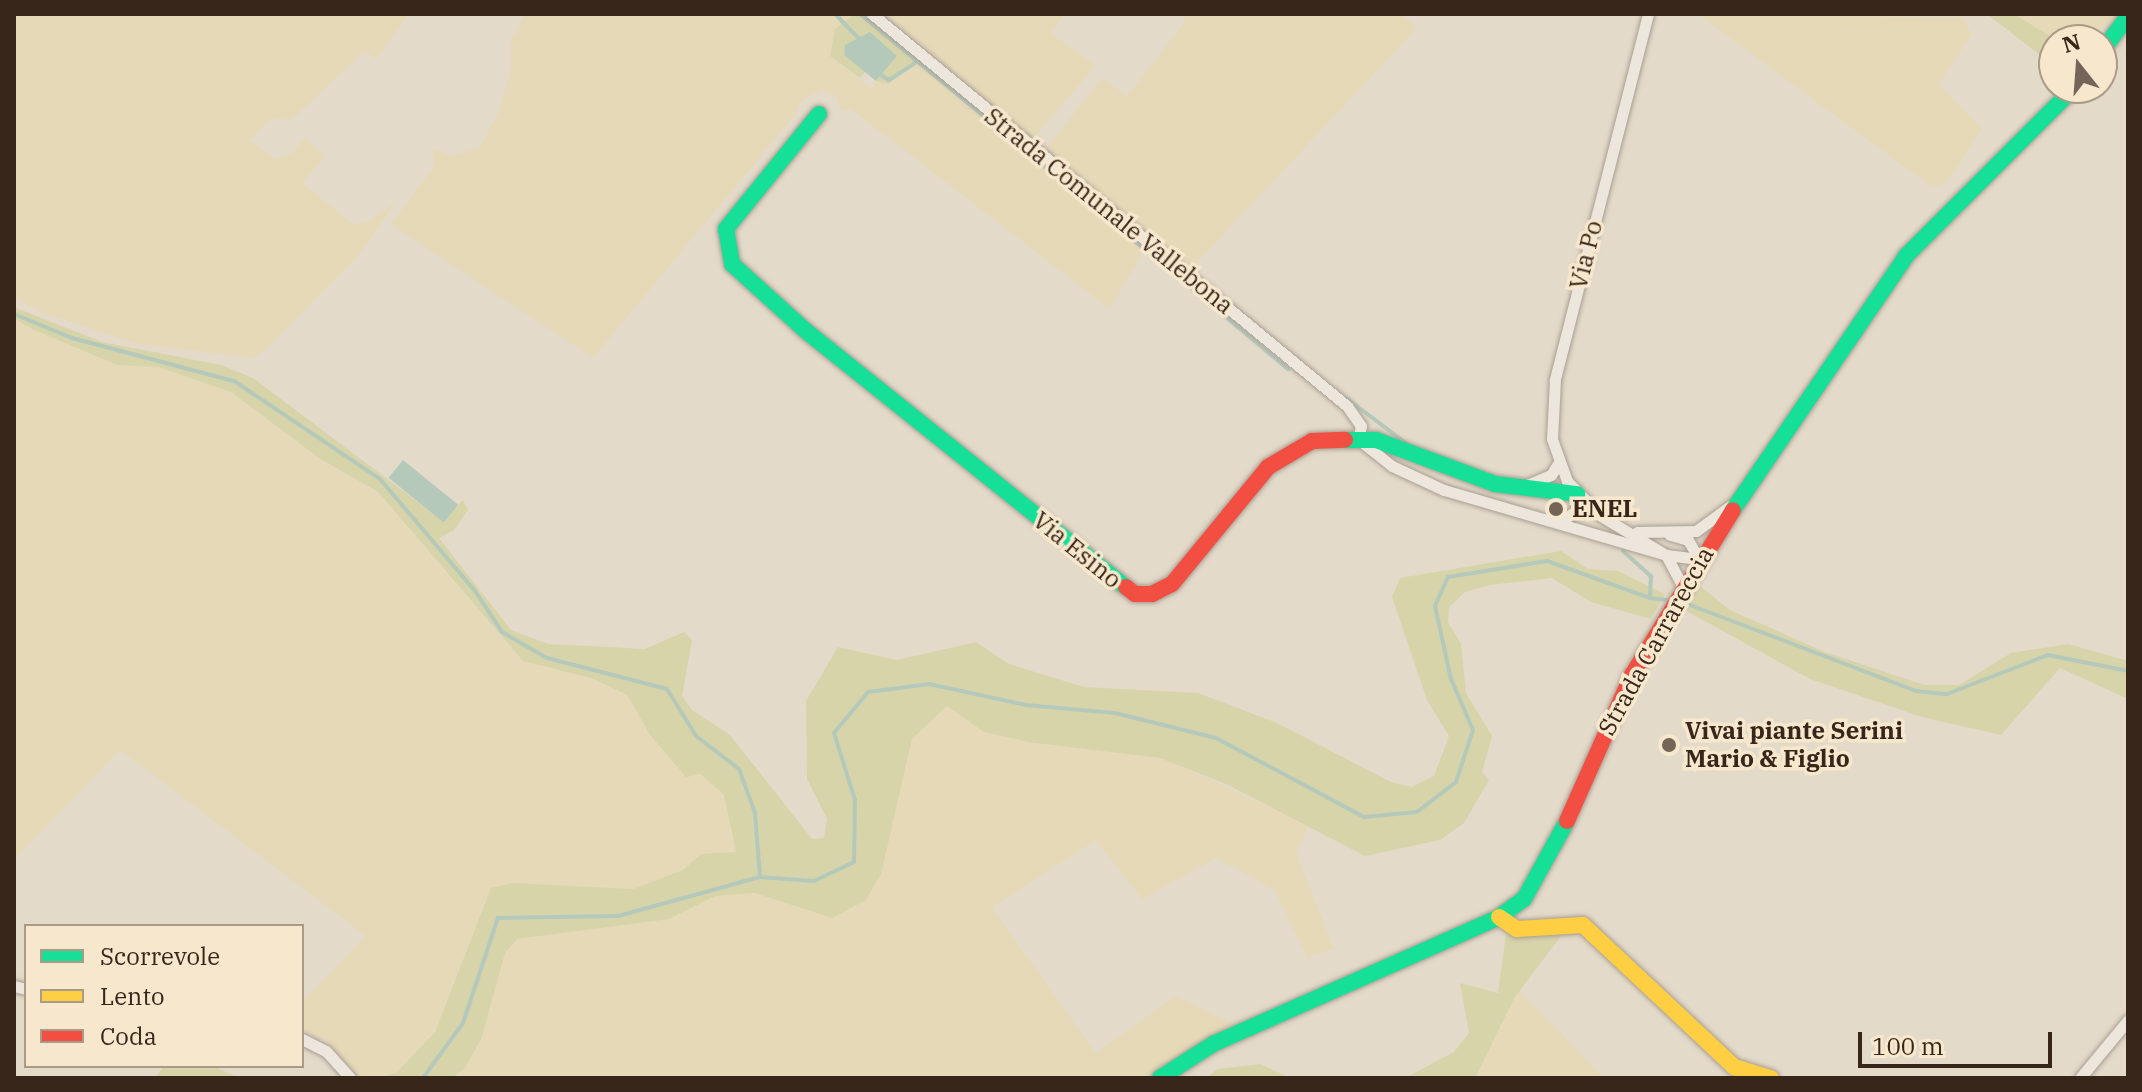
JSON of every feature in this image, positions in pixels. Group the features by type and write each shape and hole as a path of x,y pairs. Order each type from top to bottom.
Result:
{"street":[{"name":"Strada Comunale Vallebona","path":"872,14 1347,406 1361,426 1358,439"},
{"name":"Via Po","path":"1648,14 1555,380 1552,439 1558,464 1577,494 1601,516 1633,532 1666,555"},
{"name":"Strada Carrareccia","path":"1160,1078 1243,1029 1499,917 1524,899 1545,871 1632,675 1682,587 1739,497 1906,256 2044,124 2061,104"},
{"name":"Via Esino","path":"819,114 726,229 732,264 1126,589 1143,595 1172,584 1283,454 1312,441 1358,439 1395,446 1461,473 1518,487 1577,494"},
{"path":"1358,439 1392,466 1444,490 1666,555 1699,559"},
{"path":"1518,487 1544,479 1558,464"},
{"path":"1559,523 1576,511 1577,494"},
{"path":"1670,535 1703,528 1739,497"},
{"path":"1633,532 1688,540 1699,559"},
{"path":"1666,555 1682,587"},
{"path":"1499,917 1517,929 1583,925 1734,1067 1771,1078"},
{"path":"2080,1078 2128,1020"},
{"path":"304,1040 326,1051 350,1078"}],"shaded area":[{"path":"14,14 409,14 376,59 365,51 291,120 271,118 250,140 274,159 293,153 304,137 325,156 302,183 353,224 367,222 395,203 359,255 264,351 252,358 133,343 41,312 14,298"},
{"path":"525,14 855,14 835,29 830,56 872,89 876,81 888,84 919,62 1145,249 1110,309 851,109 842,111 835,95 822,90 801,101 795,115 593,358 391,224 433,168 433,149 453,156 480,147 498,114 511,70 511,40"},
{"path":"855,14 864,14 919,62 888,84 876,81 897,56 844,55 865,72 860,78 830,56 835,29"},
{"path":"886,14 1064,14 1051,34 1096,65 1032,140"},
{"path":"1179,14 1401,14 1417,28 1193,267 1046,149 1102,78 1127,96 1186,21"},
{"path":"1698,14 1962,18 1972,34 1939,84 1982,129 1948,181 1933,188"},
{"path":"1987,14 2014,14 2038,29 2038,54"},
{"path":"2014,14 2120,14 2107,24 2038,24 2038,29"},
{"path":"870,32 897,56 876,81 844,55 845,45"},
{"path":"14,307 102,342 221,365 253,378 443,521 463,500 468,510 454,530 439,538 511,630 548,644 645,649 684,632 692,640 682,696 692,710 730,735 812,839 824,838 827,819 807,779 806,701 838,647 897,660 976,642 1009,664 1084,687 1198,693 1277,723 1391,782 1412,787 1434,776 1449,736 1427,700 1392,597 1400,578 1561,551 1588,569 1618,571 1665,594 1651,619 1591,602 1552,578 1490,585 1465,592 1449,607 1448,622 1461,644 1466,693 1492,736 1482,772 1489,780 1464,823 1440,840 1365,856 1226,784 1160,758 1028,742 984,732 947,706 912,739 881,874 866,900 832,918 755,893 715,896 669,919 517,939 505,953 482,1037 465,1068 452,1078 377,1078 396,1073 435,1032 491,888 512,883 633,889 683,870 701,854 736,852 724,795 701,774 686,777 650,735 627,695 594,679 523,661 378,492 319,458 231,392 158,367 117,365 32,329 14,318"},
{"path":"14,318 117,365 158,367 231,392 319,458 378,493 522,661 594,679 627,695 650,735 686,776 701,773 724,795 736,852 701,854 683,870 633,890 512,883 491,888 435,1032 396,1073 377,1078 360,1078 325,1040 304,1031 304,999 366,936 120,750 14,860"},
{"path":"403,460 458,505 444,523 389,478"},
{"path":"1695,582 1730,610 1825,652 1924,685 1959,685 2011,653 2068,644 2128,661 2128,699 2060,668 2001,735 1922,717 1810,679 1681,608"},
{"path":"947,706 984,732 1028,742 1160,757 1309,825 1296,853 1334,949 1307,957 1274,889 1216,858 1142,899 1096,840 992,908 1096,1053 1176,996 1232,1024 1144,1078 452,1078 482,1037 505,953 517,939 669,919 714,896 755,893 832,918 897,789 912,739"},
{"path":"1564,932 1515,997 1475,1078 1405,1078 1454,1052 1469,1033 1460,983 1498,993 1506,934"},
{"path":"1519,990 1604,1078 1475,1078"},
{"path":"1260,1064 1291,1078 1206,1078 1218,1069"},
{"path":"162,1068 217,1068 239,1078 155,1078"}],"waterway":[{"path":"860,14 1146,251"},
{"path":"836,15 862,42"},
{"path":"879,74 889,80 915,63"},
{"path":"1158,260 1288,369"},
{"path":"14,314 72,338 234,381 380,479 475,591 502,632 547,658 667,689 696,736 739,769 755,813 760,877 814,881 854,862 855,800 834,733 868,692 929,684 1026,705 1115,713 1216,738 1364,817 1417,812 1456,782 1473,730 1451,679 1435,606 1448,577 1547,561 1650,598 1673,601"},
{"path":"1346,398 1406,443"},
{"path":"1623,551 1651,576 1650,598"},
{"path":"1682,602 1916,691 1947,694 2048,655 2128,671"},
{"path":"423,1078 463,1023 498,918 618,916 760,877"}],"traffic: fast":[{"path":"2118,29 2128,16"},
{"path":"1733,510 1906,256 2058,104"},
{"path":"819,114 726,229 732,264 806,331 1126,587"},
{"path":"1345,440 1376,440 1495,484 1577,494"},
{"path":"1160,1078 1213,1044 1499,917 1524,899 1567,821"}],"traffic: slow":[{"path":"1499,917 1517,929 1583,925 1734,1067 1771,1078"}],"traffic: jam":[{"path":"1126,587 1135,594 1152,594 1172,584 1268,467 1312,441 1345,440"},
{"path":"1567,821 1632,675 1733,510"}],"place":[{"name":"ENEL","path":"1556,509"},
{"name":"Vivai piante Serini Mario & Figlio","path":"1669,745"}]}
